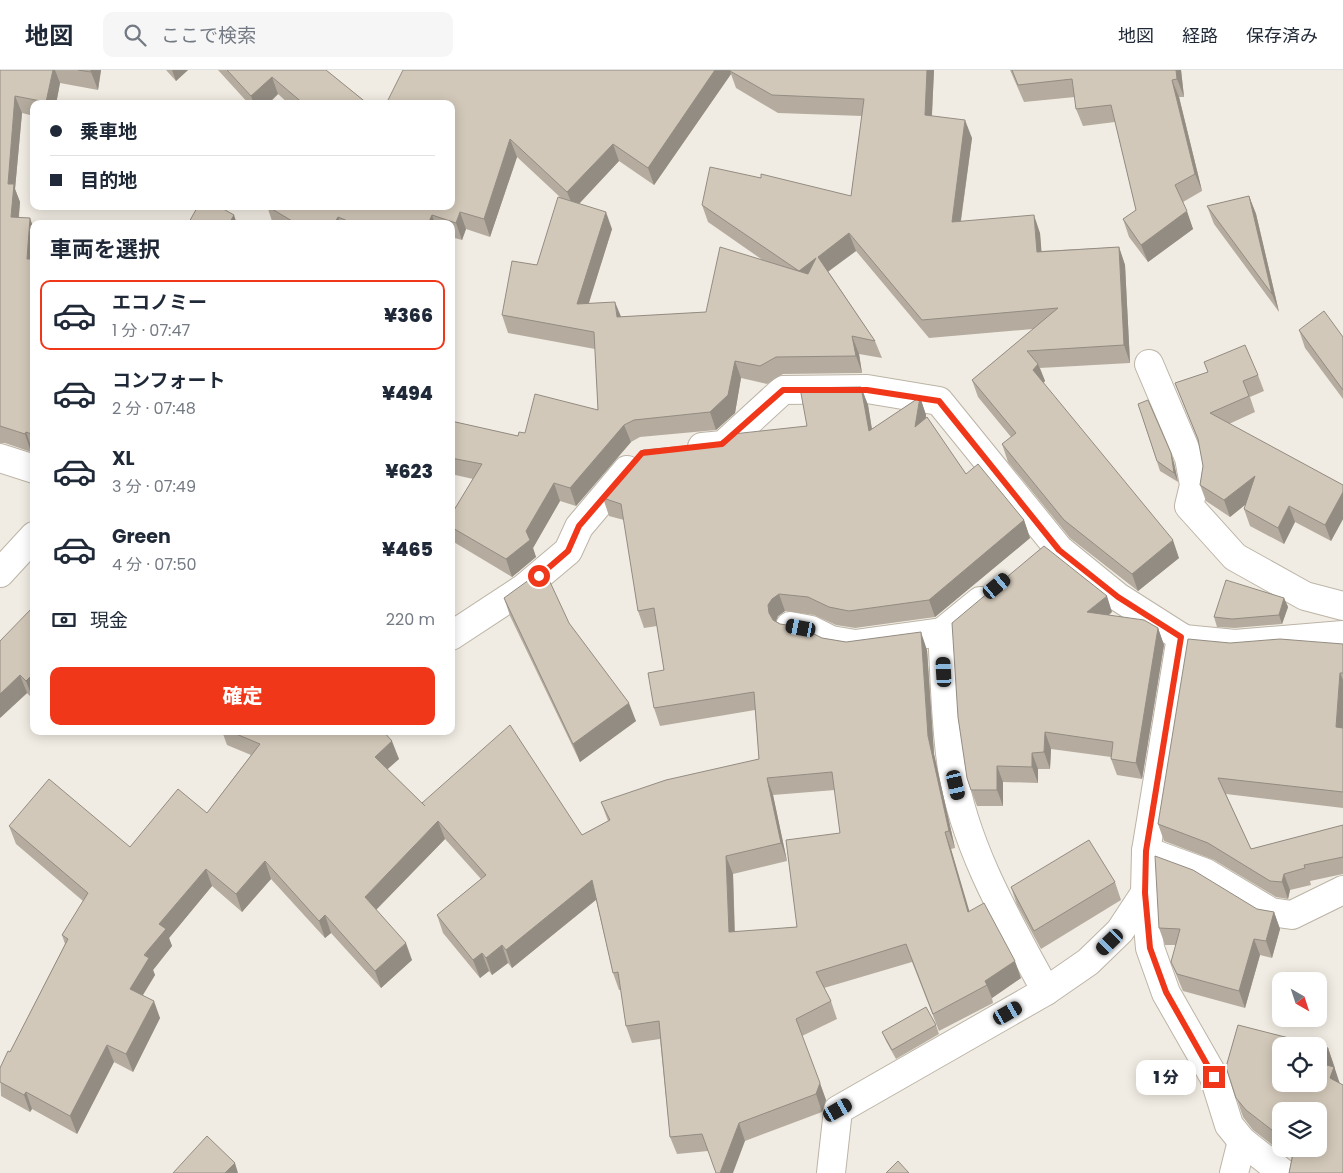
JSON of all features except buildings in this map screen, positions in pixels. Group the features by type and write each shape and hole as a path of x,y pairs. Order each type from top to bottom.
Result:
{"street":[{"path":"1149,364 1189,458 1194,486 1189,506 1236,557 1305,596 1343,606"},
{"path":"678,449 722,444 783,390 867,390 939,401 1059,550 1118,597 1181,637 1235,644 1343,634"},
{"path":"455,633 524,588 568,551 579,526 642,453"},
{"path":"0,458 30,468"},
{"path":"0,573 30,540"},
{"path":"1030,559 1052,540"},
{"path":"790,626 811,630 831,640 855,644 942,632 1001,583"},
{"path":"942,632 952,769 964,818 984,870 1046,991"},
{"path":"1181,637 1146,851 1145,893 1150,948 1166,992 1214,1077 1229,1125 1242,1141 1283,1173"},
{"path":"1146,851 1206,873 1270,912 1292,915 1343,890"},
{"path":"831,1173 838,1110 1046,991 1088,962 1120,931 1145,893"},
{"path":"1234,1173 1242,1141"}],"route":[{"path":"539,576 568,551 579,526 642,453 722,444 783,390 867,390 939,401 1059,550 1118,597 1181,637 1146,851 1145,893 1150,948 1166,992 1214,1077"}]}
